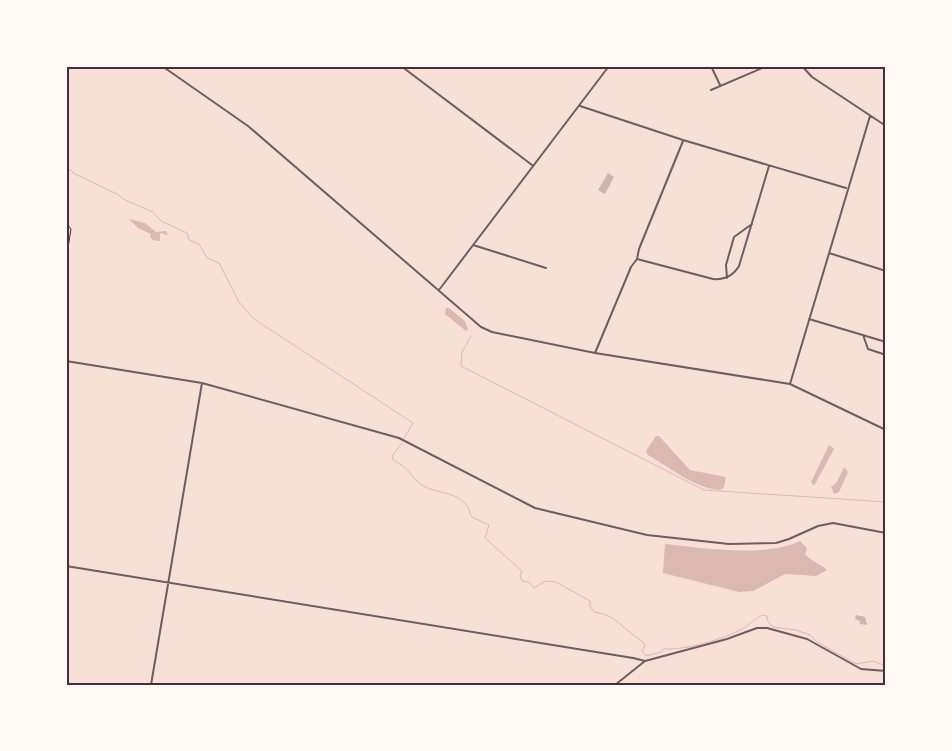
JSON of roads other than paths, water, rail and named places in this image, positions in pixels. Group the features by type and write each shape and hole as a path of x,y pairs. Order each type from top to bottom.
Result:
{"street":[{"path":"162,66 248,126 481,327 492,332 595,353 790,384 886,430"},
{"path":"401,66 532,165"},
{"path":"439,290 609,66"},
{"path":"712,66 720,85"},
{"path":"711,90 767,66"},
{"path":"802,66 812,77 886,126"},
{"path":"580,106 683,140 846,188"},
{"path":"790,384 829,253 846,188 850,182 870,116"},
{"path":"595,353 631,267 637,259 639,249 683,140"},
{"path":"637,259 713,279 727,278 739,266 769,166"},
{"path":"727,278 726,265 734,237 752,224"},
{"path":"473,245 546,268"},
{"path":"829,253 886,271"},
{"path":"808,319 886,342"},
{"path":"863,336 868,349 886,355"},
{"path":"66,361 202,383 399,438 535,508 647,535 729,544 776,543 818,526 833,523 886,533"},
{"path":"151,685 202,383"},
{"path":"66,566 645,661"},
{"path":"615,685 645,661 727,639 757,628 767,628 807,639 861,670 886,671"}],"waterway":[{"path":"66,170 71,170 73,173 119,195 123,199 153,212 161,221 187,233 189,240 199,244 207,258 219,263 239,302 254,319 413,423 404,438"},
{"path":"471,336 462,352 461,366 704,490 886,502"},
{"path":"402,443 392,456 393,460 403,466 422,485 458,498 468,507 472,517 489,525 485,538 522,571 520,576 522,581 529,582 534,588 545,581 556,582 590,601 590,606 594,612 602,613 614,619 642,641 645,645 642,651 646,656 661,652 663,649 692,646 722,638 743,629 763,615 767,616 767,620 773,627 796,630 810,635 817,642 856,664 873,661 886,666"}]}
